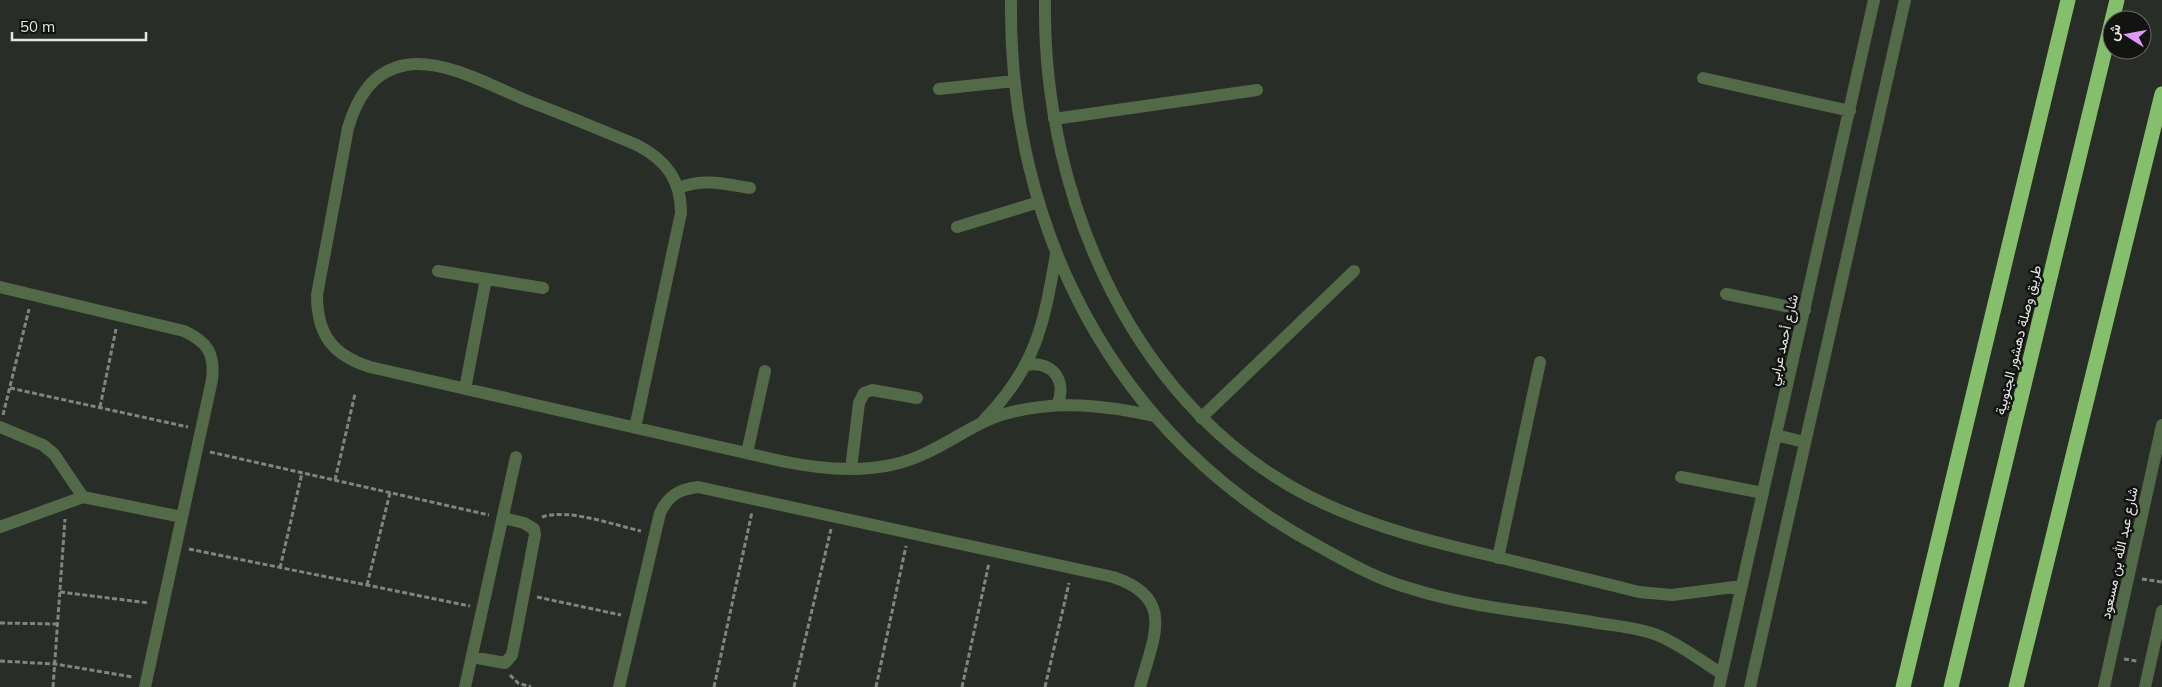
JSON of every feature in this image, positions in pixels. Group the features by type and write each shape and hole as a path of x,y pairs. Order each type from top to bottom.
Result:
{"highway":[{"path":"1903,687 2068,0"},
{"name":"طريق وصلة دهشور الجنوبية","path":"1951,687 2117,0"},
{"path":"2016,687 2162,94"}],"street":[{"path":"1011,0 1014,81 1023,144 1056,254 1110,356 1154,416 1184,449 1240,498 1297,535 1354,566 1410,589 1440,596 1655,634 1721,681"},
{"path":"1045,0 1047,66 1054,119 1076,207 1104,274 1149,353 1202,418 1236,450 1290,485 1321,502 1415,538 1657,594 1672,595 1742,586"},
{"path":"1862,0 1871,15"},
{"name":"شارع أحمد عرابي","path":"1721,681 1874,0"},
{"path":"1750,687 1905,0"},
{"path":"635,428 681,213 679,188 668,167 659,158 638,145 458,72 422,64 406,65 390,70 375,79 363,91 354,106 348,128 319,279 317,312 321,328 330,343 341,355 356,363 465,389 635,428 808,467 851,469 898,462 925,454 983,422 1007,414 1057,405 1089,405 1154,416"},
{"path":"1703,78 1850,111"},
{"path":"939,89 1014,81"},
{"path":"1054,119 1257,90"},
{"path":"679,188 692,183 706,182 750,188"},
{"path":"957,227 1039,202"},
{"path":"983,422 1006,395 1026,365 1046,311 1056,254"},
{"path":"438,271 543,288"},
{"path":"1202,418 1354,271"},
{"path":"465,389 486,279"},
{"path":"0,287 184,331 198,338 209,350 214,364 146,683"},
{"path":"1726,294 1805,310"},
{"path":"1498,558 1540,362"},
{"path":"1026,365 1042,364 1056,373 1061,389 1057,405"},
{"path":"747,453 765,371"},
{"path":"851,469 859,403 864,393 872,390 917,398"},
{"path":"1,421 43,445 54,454 83,497"},
{"name":"شارع عبد الله بن مسعود","path":"2104,687 2162,425"},
{"path":"1776,435 1804,442"},
{"path":"465,687 516,457"},
{"path":"1681,476 1763,493"},
{"path":"619,687 653,534 665,502 674,493 686,488 698,487 992,550 1134,584 1146,595 1156,609 1156,628 1140,687"},
{"path":"0,527 83,497 182,517"},
{"path":"472,657 505,662 512,655 535,535 530,526 502,518"},
{"path":"2145,687 2162,611"}],"path":[{"path":"1,421 32,294"},
{"path":"100,407 118,315"},
{"path":"10,388 201,430"},
{"path":"335,480 355,394"},
{"path":"197,449 502,518"},
{"path":"280,568 302,473"},
{"path":"367,585 390,493"},
{"path":"714,687 755,499"},
{"path":"53,687 66,503"},
{"path":"530,526 538,519 552,514 573,516 653,534"},
{"path":"794,687 834,516"},
{"path":"876,687 909,532"},
{"path":"176,547 483,608"},
{"path":"962,687 992,550"},
{"path":"1045,687 1072,568"},
{"path":"2129,576 2162,582"},
{"path":"60,592 163,604"},
{"path":"524,594 634,618"},
{"path":"0,623 58,624"},
{"path":"2111,657 2150,664"},
{"path":"0,661 54,664 146,683"},
{"path":"505,662 510,674 518,683 531,687"}]}
